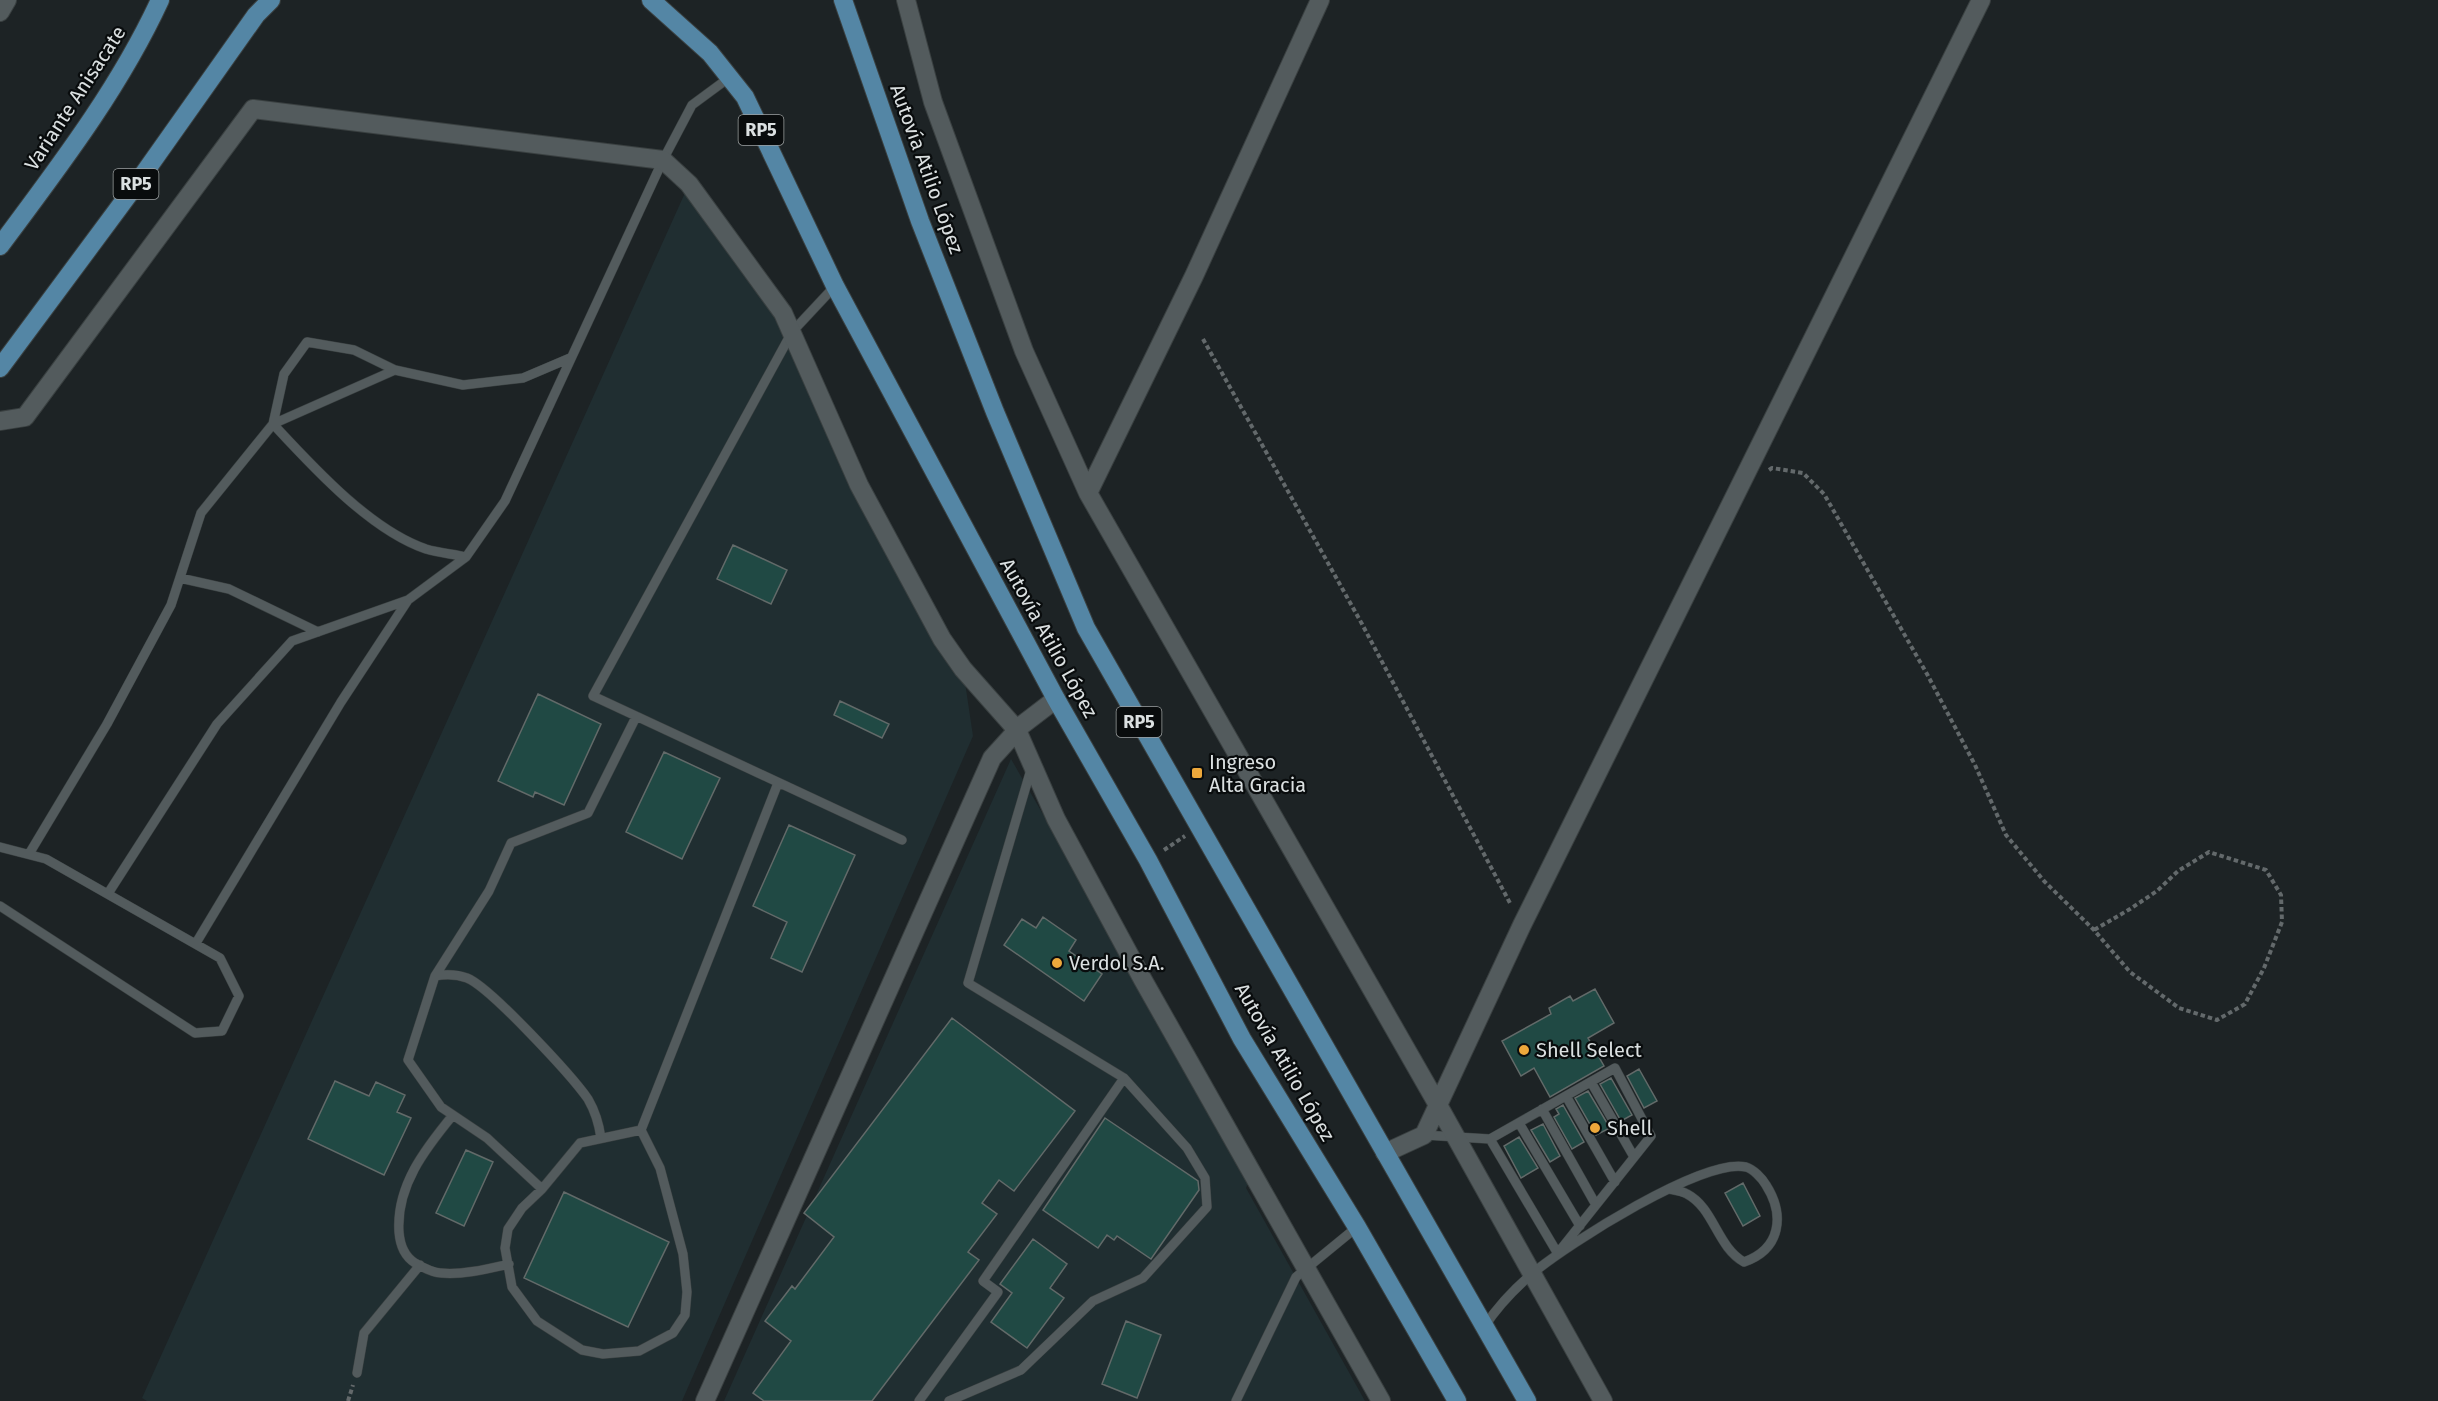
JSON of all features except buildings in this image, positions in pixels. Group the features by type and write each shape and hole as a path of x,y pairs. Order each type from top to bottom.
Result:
{"main road":[{"name":"Variante Anisacate","path":"0,246 56,171 110,90 144,34 159,0"},
{"name":"RP5","path":"0,368 135,186 256,15 271,0"},
{"name":"Autovía Atilio López","path":"651,0 690,33 730,76 745,97 835,285 1056,699 1148,860 1242,1040 1357,1227 1457,1401"},
{"name":"Autovía Atilio López","path":"843,0 920,221 995,412 1086,628 1527,1401"}],"street":[{"path":"0,12 7,0"},
{"path":"906,0 933,102 1024,351 1088,493 1438,1105 1603,1401"},
{"path":"1088,493 1194,276 1320,0"},
{"path":"1385,1153 1424,1135 1522,925 1981,0"},
{"path":"0,421 25,417 253,109 663,160 688,184 783,313 859,485 942,639 963,669 1017,730 1056,819 1143,980 1381,1401"},
{"path":"705,1401 992,758 1017,730 1056,699"}],"lane":[{"path":"110,892 217,724 292,641 408,600 466,557 505,501 663,160 692,105 730,76"},
{"path":"835,285 792,333 593,696 902,840"},
{"path":"29,854 107,724 171,605 201,513 273,424 284,374 307,342 354,350 395,370 463,385 523,378 570,358"},
{"path":"273,424 395,370"},
{"path":"273,424 312,466 375,521 425,548 466,557"},
{"path":"180,578 229,590 318,632"},
{"path":"196,943 341,702 408,600"},
{"path":"542,1189 487,1138 441,1107 408,1060 435,976 489,891 511,843 588,813 636,717"},
{"path":"950,1401 1022,1370 1093,1301 1143,1278 1207,1207 1205,1178 1187,1148 1124,1078 968,983 1032,764"},
{"path":"641,1130 580,1143 542,1189 522,1208 508,1229 505,1248 512,1287 537,1322 582,1350 603,1354 639,1351 673,1333 685,1316 687,1292 683,1254 660,1168 641,1130 778,783"},
{"path":"0,847 46,859 110,892 196,943 220,958 239,996 222,1031 195,1033 0,906"},
{"path":"435,976 447,974 469,979 498,1002 556,1060 587,1098 594,1109 601,1138"},
{"path":"1424,1135 1490,1139 1615,1068 1651,1136 1558,1254"},
{"path":"919,1401 998,1292 983,1281 1124,1078"},
{"path":"1591,1082 1634,1157"},
{"path":"1566,1096 1615,1182"},
{"path":"1542,1109 1596,1205"},
{"path":"453,1115 425,1149 409,1179 398,1210 400,1243 408,1258 439,1273 481,1270 509,1264"},
{"path":"1519,1123 1580,1226"},
{"path":"1490,1139 1558,1254"},
{"path":"1484,1327 1497,1307 1532,1274 1558,1254 1669,1189 1700,1173 1728,1166 1748,1167 1763,1180 1772,1195 1779,1215 1776,1230 1767,1249 1744,1262 1735,1256 1701,1206 1688,1194 1669,1189"},
{"path":"1236,1401 1296,1277 1357,1227"},
{"path":"357,1373 364,1333 420,1265"}],"path":[{"path":"1203,339 1362,624 1522,925"},
{"path":"1763,475 1772,468 1803,473 1824,494 1927,674 1975,765 2006,835 2044,880 2094,930 2130,972 2179,1008 2217,1020 2245,1004 2264,968 2283,922 2282,895 2266,870 2209,852 2178,871 2157,891 2094,930"},
{"path":"1148,860 1199,827"}],"shaded area":[{"path":"689,184 783,313 859,485 963,669 973,736 682,1401 147,1401 142,1398"},
{"name":"Verdol S.A.","path":"1011,759 1252,1175 1246,1188 1365,1401 724,1401"}],"place":[{"name":"Ingreso Alta Gracia","path":"1197,773"},
{"name":"Verdol S.A.","path":"1057,963"},
{"name":"Shell Select","path":"1524,1050"},
{"name":"Shell","path":"1595,1128"}]}
